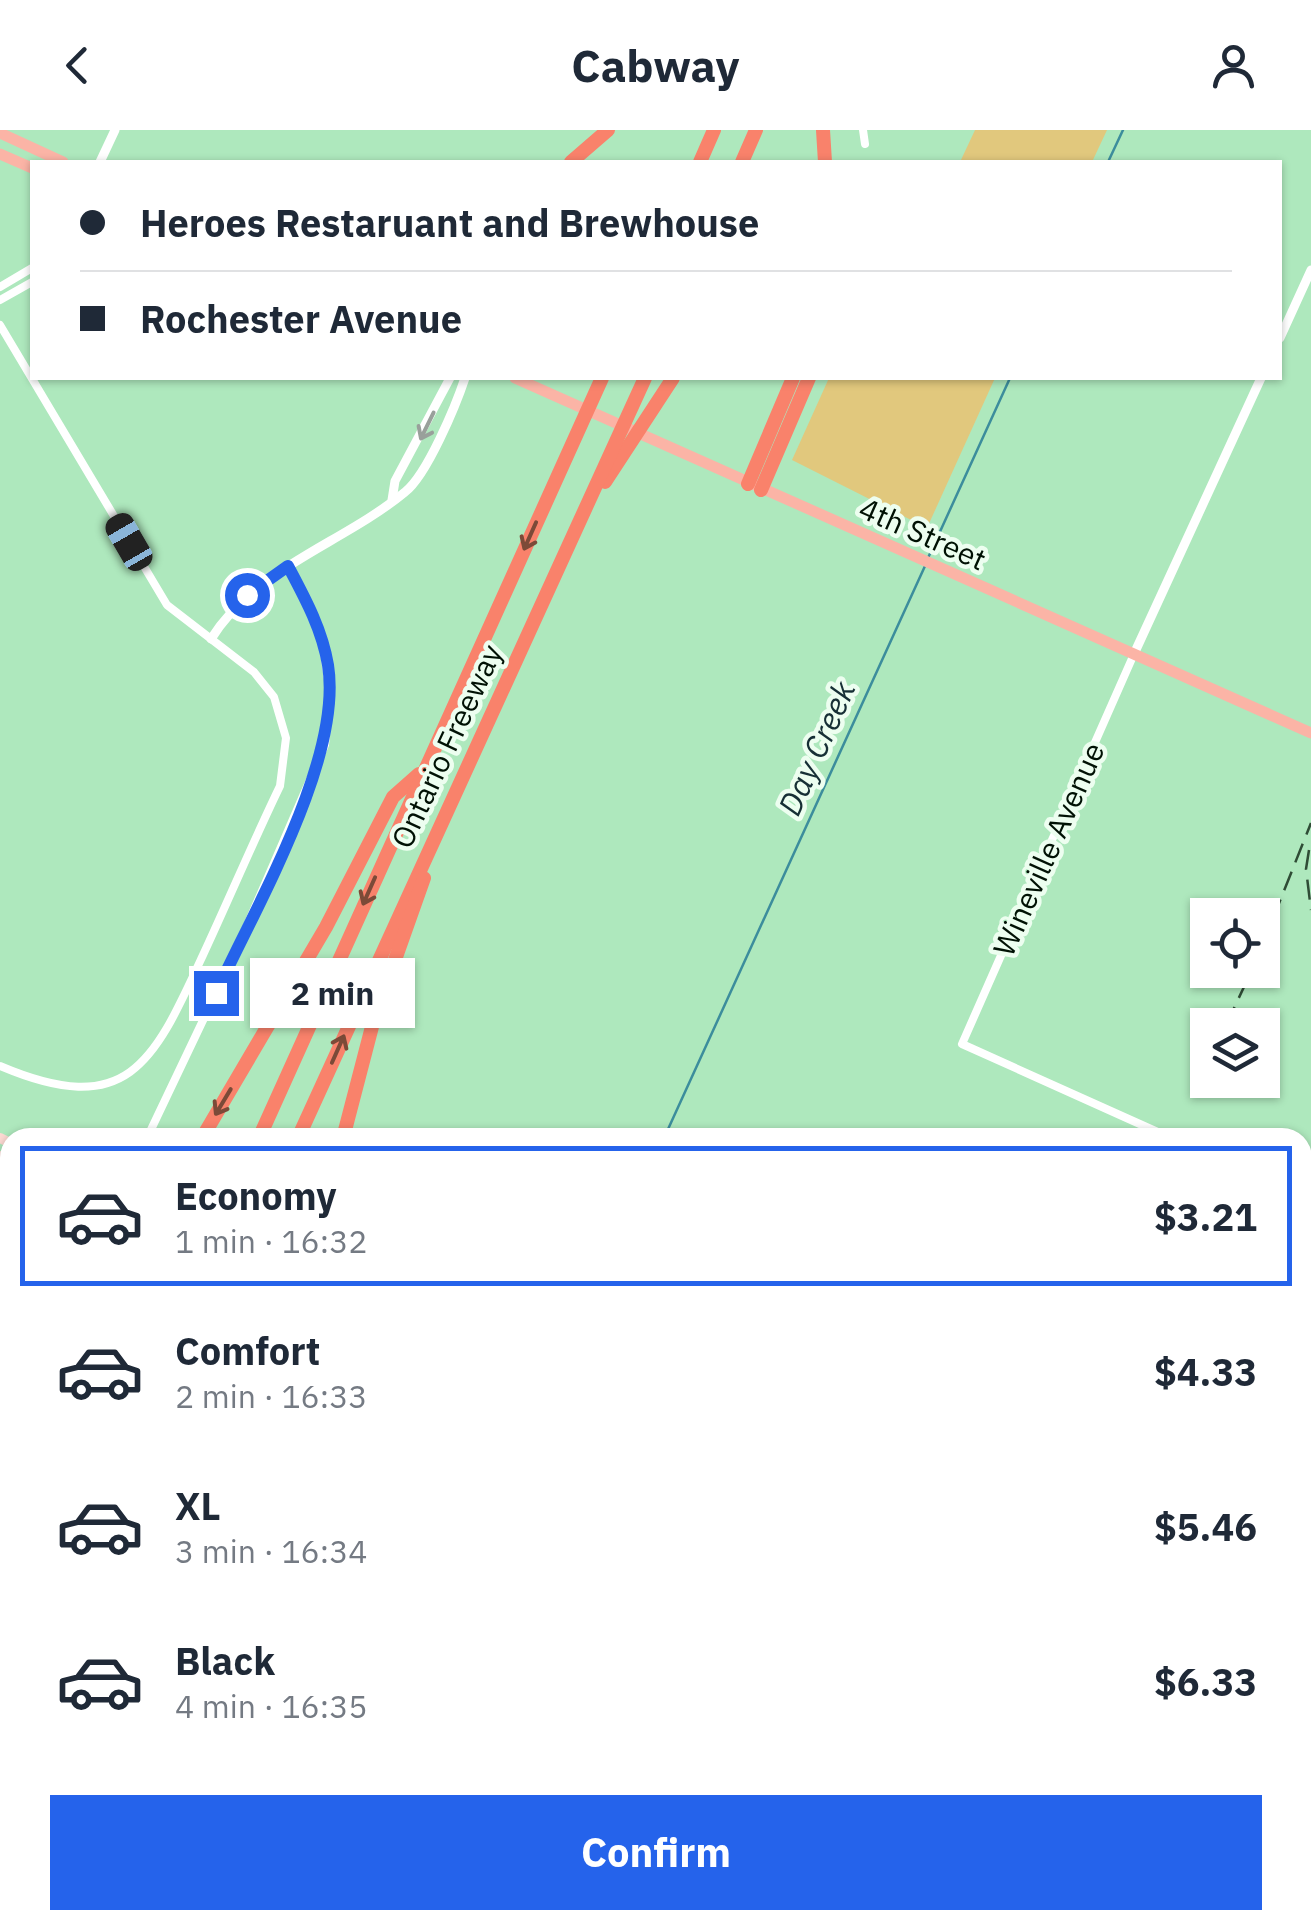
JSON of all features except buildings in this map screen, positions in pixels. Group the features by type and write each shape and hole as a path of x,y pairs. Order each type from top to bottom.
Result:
{"highway":[{"path":"573,160 608,130"},
{"path":"701,160 714,130"},
{"path":"743,160 756,130"},
{"path":"823,130 825,160"},
{"name":"Ontario Freeway","path":"261,1128 599,380"},
{"name":"Ontario Freeway","path":"303,1128 582,517 615,458 644,380"},
{"path":"615,458 672,380"},
{"path":"754,487 792,380"},
{"path":"754,487 809,380"},
{"path":"208,1128 326,927 393,796 423,770"},
{"path":"346,1128 374,1019 444,816"}],"main road":[{"path":"0,132 59,160"},
{"path":"0,154 30,167"},
{"name":"4th Street","path":"518,380 1311,734"}],"street":[{"path":"101,160 115,130"},
{"path":"863,130 866,144"},
{"path":"0,288 30,269"},
{"path":"1282,334 1311,270"},
{"path":"0,300 30,283"},
{"path":"0,325 30,376"},
{"path":"0,1066 50,1086 92,1087 133,1070 150,1057 168,1031 280,786 286,758 282,716 269,689 254,672 166,605 33,380"},
{"path":"392,500 395,482 449,380"},
{"path":"211,639 247,595 288,566 376,515 407,491 423,467 464,380"},
{"path":"1134,654 1260,380"},
{"path":"152,1128 223,979 325,745 330,706 325,653 311,610 288,566"},
{"name":"Wineville Avenue","path":"1134,654 962,1044 1149,1128"}],"shaded area":[{"path":"975,130 1107,130 1093,160 961,160"},
{"path":"828,380 994,380 927,528 792,460"}],"waterway":[{"name":"Day Creek","path":"1109,160 1123,130"},
{"name":"Day Creek","path":"928,558 1009,380"},
{"name":"Day Creek","path":"669,1128 925,566"}],"railway":[{"path":"1280,901 1311,823"},
{"path":"1309,850 1306,869 1311,910"},
{"path":"1234,1008 1243,988"}],"route":[{"path":"216,993 319,764 330,706 322,638 288,566 247,595"}]}
